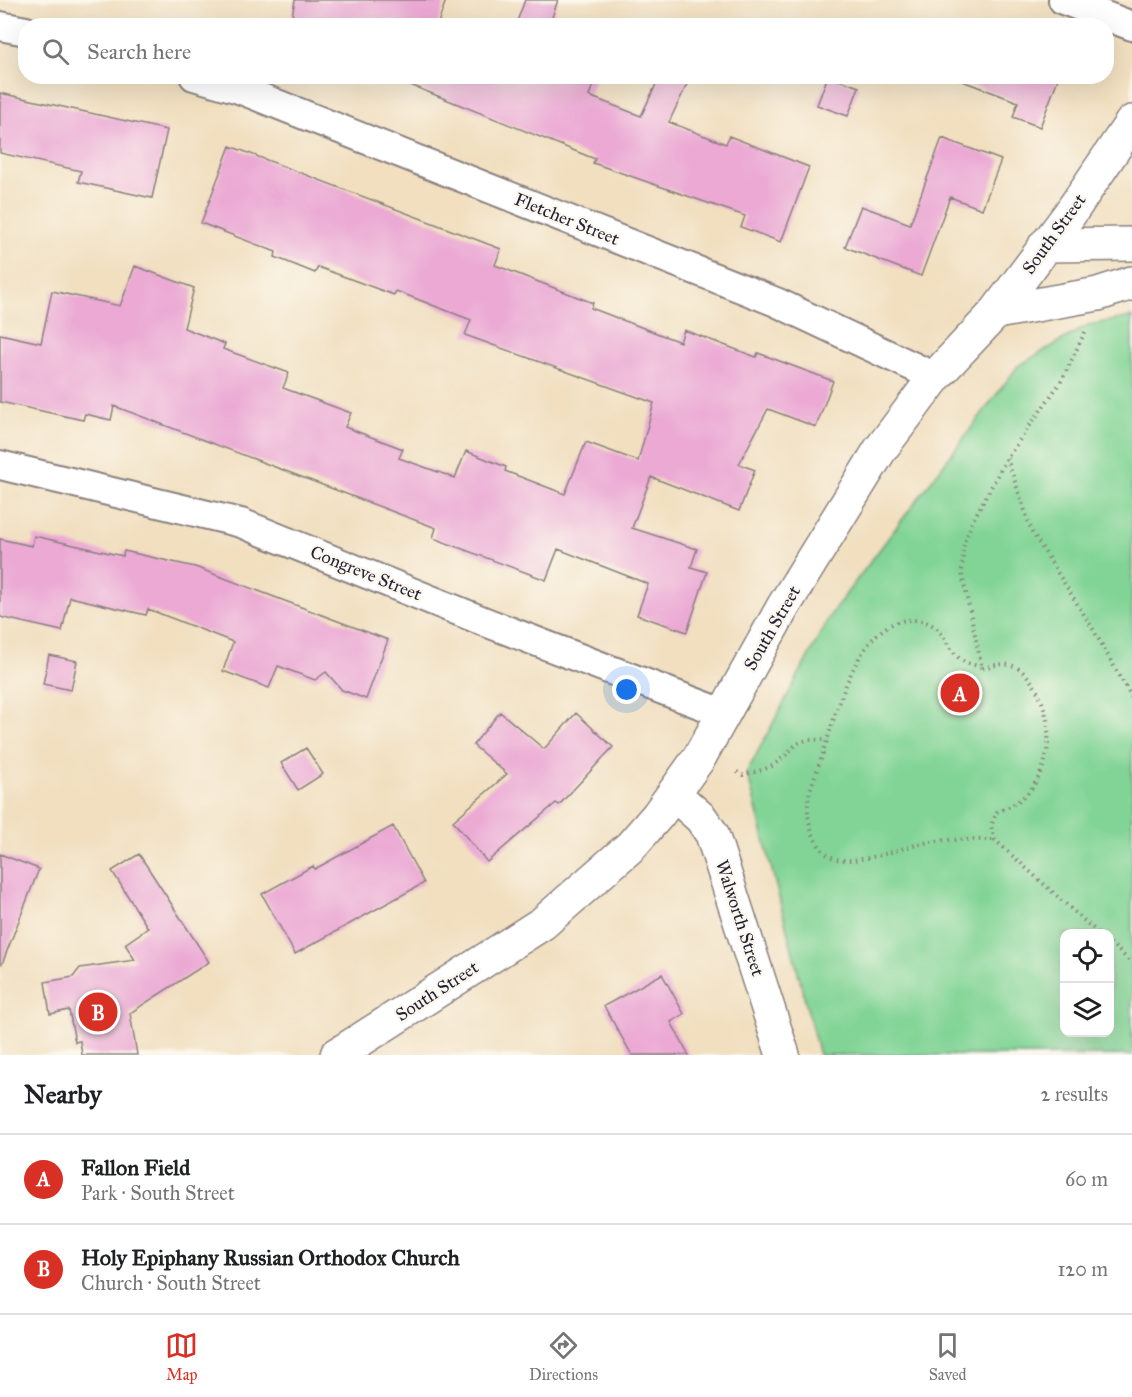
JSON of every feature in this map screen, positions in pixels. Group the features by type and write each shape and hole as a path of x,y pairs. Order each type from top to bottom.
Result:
{"street":[{"path":"1063,0 1111,18"},
{"path":"1114,19 1132,26"},
{"path":"0,26 18,29"},
{"name":"Fletcher Street","path":"222,84 776,302 935,377"},
{"name":"South Street","path":"337,1055 543,923 630,847 675,795 880,450 935,377 996,312 1130,138"},
{"path":"1046,245 1132,244"},
{"path":"996,312 1098,294 1132,283"},
{"name":"Congreve Street","path":"0,465 241,523 488,623 723,713"},
{"name":"Walworth Street","path":"675,795 701,818 712,834 783,1055"}],"path":[{"path":"982,668 962,574 963,548 972,522 1007,458 1062,380 1088,326"},
{"path":"1007,458 1032,532 1093,629 1132,698"},
{"path":"995,840 935,841 873,857 837,859 819,848 811,828 808,803 842,695 864,649 880,632 894,622 912,619 930,623 944,634 960,659 982,668 1011,665 1026,673 1039,692 1048,718 1048,747 1041,772 1030,790 1012,806 997,812 991,826 995,840 1095,929"},
{"path":"737,772 742,775 773,766 797,742 805,739 828,740"},
{"path":"1114,947 1132,963"}],"green space":[{"path":"1132,317 1132,1055 819,1055 747,772 831,614 1018,366 1088,325"}],"building":[{"path":"295,0 446,0 440,18 292,18"},
{"path":"525,0 558,0 552,18 518,18"},
{"path":"408,84 593,84 589,96 641,116 656,84 687,84 669,122 726,144 729,136 809,167 781,242 741,227 745,216 593,163 595,159"},
{"path":"825,84 851,84 859,87 848,116 817,105"},
{"path":"970,84 1056,84 1040,127 1013,117 1018,102"},
{"path":"0,93 167,130 152,198 78,182 81,171 0,153"},
{"path":"942,138 1001,160 982,209 950,197 921,276 845,247 861,206 910,224"},
{"path":"230,146 501,249 495,265 593,303 591,308 680,342 684,330 756,357 758,353 833,381 816,427 768,409 739,464 755,470 739,511 651,477 632,528 697,549 691,567 707,572 687,632 637,615 648,584 558,549 546,580 433,538 436,528 114,406 111,420 85,414 83,420 0,402 0,334 41,343 52,291 120,306 135,266 194,288 184,328 225,344 223,349 289,373 283,388 351,413 345,427 403,449 399,458 455,478 466,451 506,467 505,471 565,494 586,442 638,461 654,403 465,335 471,320 396,291 394,295 318,267 315,273 275,257 276,252 201,223"},
{"path":"34,536 123,556 124,551 195,567 388,640 366,699 342,690 326,672 315,680 278,666 269,688 223,671 233,642 148,609 146,615 70,597 62,631 0,617 0,539 32,546"},
{"path":"49,655 77,661 71,690 43,684"},
{"path":"500,712 544,749 576,713 613,747 559,805 556,803 487,862 453,821 507,774 473,745"},
{"path":"306,748 323,774 298,790 281,763"},
{"path":"393,826 424,883 295,954 262,894 313,866 315,869"},
{"path":"0,854 39,869 2,964 0,963"},
{"path":"139,854 209,962 130,1013 137,1055 82,1055 80,1041 75,1042 69,1010 50,1014 45,982 73,977 80,968 135,960 125,944 148,928 112,871"},
{"path":"662,974 684,1014 671,1022 689,1055 632,1055 604,1006"}],"place":[{"name":"Fallon Field","path":"960,693"},
{"name":"Holy Epiphany Russian Orthodox Church","path":"98,1012"}]}
